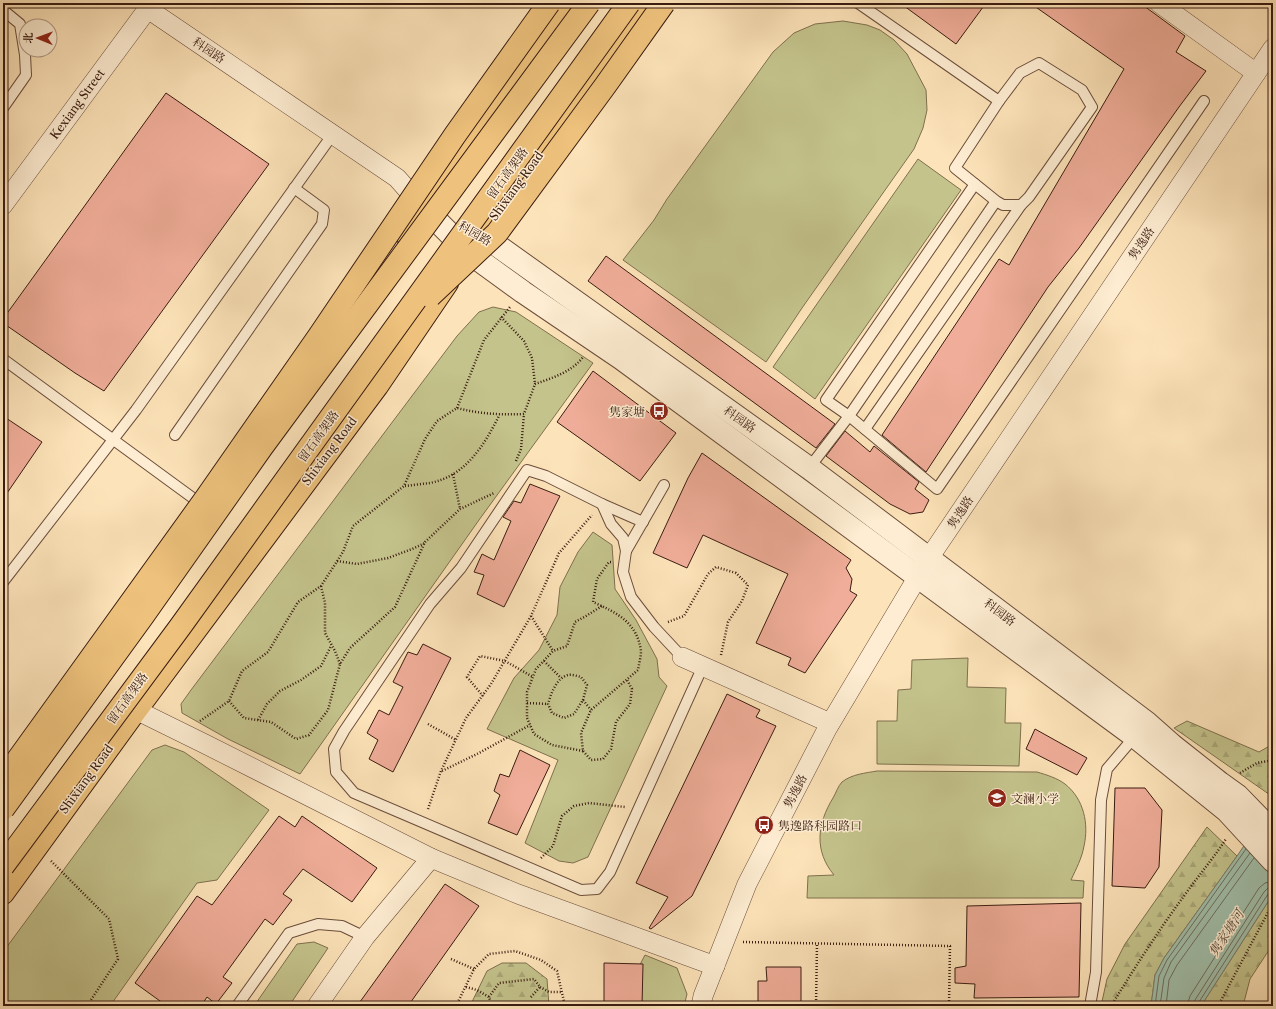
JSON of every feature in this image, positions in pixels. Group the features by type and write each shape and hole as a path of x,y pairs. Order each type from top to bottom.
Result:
{"main road":[{"path":"3,780 206,498 319,336 455,135 549,3"},
{"path":"3,768 241,440 421,205 569,3"},
{"path":"3,809 262,447 589,3"},
{"name":"留石高架路","path":"3,866 185,620 629,3"},
{"name":"Shixiang Road","path":"3,893 136,710 377,386 468,252 648,3"},
{"path":"394,330 497,233 664,3"}],"street":[{"path":"1159,3 1256,73"},
{"name":"科园路","path":"150,6 397,178 421,205 468,252 523,292 628,363 918,578 1140,729 1172,746 1238,796 1243,819 1273,861"},
{"name":"Kexiang Street","path":"3,205 150,6"},
{"name":"隽逸路","path":"701,1006 703,996 747,884 830,723 929,558 1273,48"},
{"name":"科园路","path":"421,205 481,234 809,468 929,558 1140,729 1227,811 1273,832"},
{"path":"682,657 830,723"},
{"path":"136,710 431,858 518,894 715,966"},
{"path":"317,1006 365,937 431,858"}],"lane":[{"path":"858,3 999,101"},
{"path":"3,10 20,24 25,55 26,75 3,108"},
{"path":"865,429 1020,205 1029,197 1092,107 1082,90 1039,63 1020,73 999,101 955,168 996,201 1003,204 1020,205"},
{"path":"975,184 826,400 849,416 937,489 1204,101"},
{"path":"3,582 136,410 333,134"},
{"path":"175,435 322,224 324,210 294,188"},
{"path":"809,468 849,416 996,201"},
{"path":"3,359 197,501"},
{"path":"643,522 602,504 546,476 527,470 461,568 430,604 344,731 334,749 336,772 354,793 581,890 597,889 610,872 639,808 711,670"},
{"path":"664,485 626,555 623,572 631,597 654,627 682,657"},
{"path":"602,504 611,524 623,538 626,555"},
{"path":"1090,1006 1096,972 1101,800 1107,769 1140,729"},
{"path":"237,1006 289,933 318,924 342,926 365,937"}],"path":[{"path":"188,735 202,718 229,700 242,671 268,652 298,602 321,586 343,552 353,526 404,486 425,439 437,421 457,408 484,340 501,317 523,292"},
{"path":"501,317 524,341 532,358 535,384 524,414 521,449 513,467"},
{"path":"535,384 562,374 580,362 595,342"},
{"path":"457,408 500,416 524,414"},
{"path":"404,486 431,482 453,474 471,460 486,441 500,416"},
{"path":"453,474 460,509"},
{"path":"337,561 357,564 388,558 412,549 426,542 460,509 496,492"},
{"path":"424,823 441,772 466,718 505,661 531,616 559,553 602,504"},
{"path":"229,700 244,718 271,722 296,739 309,735 328,710 340,664 350,648 395,607 426,542"},
{"path":"626,555 609,562 597,580 593,602 620,615 636,632 641,652 638,670 591,710 580,733 583,751 591,760 603,759 611,749 616,722 630,704 632,690 627,680"},
{"path":"654,627 684,616 708,574 716,567 736,572 748,585 742,601 728,622 721,652 711,670"},
{"path":"321,586 325,603 325,633 340,664"},
{"path":"583,751 552,745 534,734 527,718 527,692 536,670 553,652 567,646 575,622 602,606"},
{"path":"531,616 553,652"},
{"path":"258,720 267,704 280,691 301,680 321,666 331,646"},
{"path":"482,696 467,677 480,656 505,661 533,677"},
{"path":"544,661 561,678"},
{"path":"569,674 581,676 587,685 583,700 574,714 564,718 552,713 548,704 551,692 561,678 569,674"},
{"path":"583,700 591,710"},
{"path":"527,703 548,704"},
{"path":"428,724 456,740"},
{"path":"441,772 530,725"},
{"path":"1220,783 1257,763 1273,760"},
{"path":"531,869 553,846 562,816 574,806 589,803 639,808"},
{"path":"1110,1006 1134,968 1184,896 1243,819"},
{"path":"37,847 109,919 118,959 87,1006"},
{"path":"1218,1006 1273,903"},
{"path":"725,941 950,946 949,1006"},
{"path":"816,1006 817,943"},
{"path":"456,1006 474,969 489,954 515,951 541,960 557,971 565,1006"},
{"path":"451,959 474,969"},
{"path":"489,997 499,983 534,979 540,987 548,992 562,992"},
{"path":"466,987 477,990 489,997 492,1006"},
{"path":"530,998 540,987"}],"green space":[{"path":"843,21 867,25 880,30 894,40 907,54 926,90 927,110 923,128 914,149 802,308 766,362 623,260 654,220 667,199 773,52 794,33 815,24"},
{"path":"918,159 961,190 815,399 773,367"},
{"path":"493,307 516,312 593,363 479,520 300,774 228,739 182,713 181,704 191,690 457,336 479,312"},
{"path":"593,532 612,545 615,589 636,620 657,659 659,677 667,686 588,857 573,863 559,861 525,843 558,760 487,729 514,678 539,650 557,615 560,587 578,552"},
{"path":"968,658 967,687 1006,688 1005,723 1021,723 1019,766 877,764 877,721 897,721 898,690 911,689 912,660"},
{"path":"1187,721 1259,752 1273,744 1273,797 1174,728"},
{"path":"165,745 184,752 269,810 217,880 197,883 110,1006 3,1006 3,952 152,750"},
{"path":"877,771 1037,772 1062,782 1077,797 1084,812 1086,829 1083,850 1071,880 1084,881 1083,898 807,898 808,876 834,875 823,856 820,837 824,818 838,788 842,782 850,777"},
{"path":"1207,827 1237,856 1164,958 1155,975 1151,1006 1101,1006 1107,979 1125,944"},
{"path":"1273,894 1273,944 1250,979 1243,1006 1201,1006"},
{"path":"314,942 328,948 289,1006 254,1006 297,944"},
{"path":"645,955 677,968 687,994 684,1006 628,1006 631,982"},
{"path":"502,963 526,963 547,979 549,1006 470,1006 487,971"}],"water":[{"name":"隽家塘河","path":"1273,803 1273,894 1201,1006 1151,1006 1155,975 1164,958"}],"building":[{"path":"900,3 986,3 956,44"},
{"path":"1030,3 1140,3 1185,36 1176,52 1206,71 1079,248 1048,287 926,472 882,435 999,259 1009,265 1124,69"},
{"path":"166,93 269,164 104,391 75,373 3,323 3,319"},
{"path":"606,256 835,424 816,448 588,281"},
{"path":"593,371 676,433 640,481 557,422"},
{"path":"3,416 42,442 3,499"},
{"path":"845,431 870,452 874,446 919,482 915,489 929,500 923,512 910,514 890,504 826,456"},
{"path":"702,453 851,560 846,568 852,579 850,591 857,595 805,673 788,665 791,658 756,643 788,574 703,535 687,568 653,553 688,478"},
{"path":"530,484 560,496 504,607 477,594 484,575 474,572 482,554 494,560 511,521 503,517 514,501 521,503"},
{"path":"423,644 451,658 393,772 369,759 378,740 367,733 379,710 389,715 403,687 393,682 408,652 417,655"},
{"path":"727,694 760,710 756,717 776,726 692,896 651,929 649,928 668,897 636,883"},
{"path":"1035,729 1087,758 1077,775 1026,749"},
{"path":"520,750 550,765 517,835 488,823 500,795 494,791 500,774 509,777"},
{"path":"1115,788 1145,788 1162,810 1159,867 1145,888 1112,886"},
{"path":"279,816 295,827 302,816 377,868 352,902 303,869 283,894 292,900 273,925 265,919 223,977 232,983 216,1004 207,997 201,1006 167,1006 135,983 197,896 212,905"},
{"path":"445,884 479,906 408,1006 357,1006"},
{"path":"1081,903 1079,997 974,998 975,984 955,983 955,968 966,966 967,906"},
{"path":"604,963 643,964 642,1006 604,1006"},
{"path":"766,967 801,967 801,1006 758,1006 758,981 767,981"}],"place":[{"name":"隽家塘","path":"659,411"},
{"name":"文澜小学","path":"997,798"},
{"name":"隽逸路科园路口","path":"764,825"}]}
